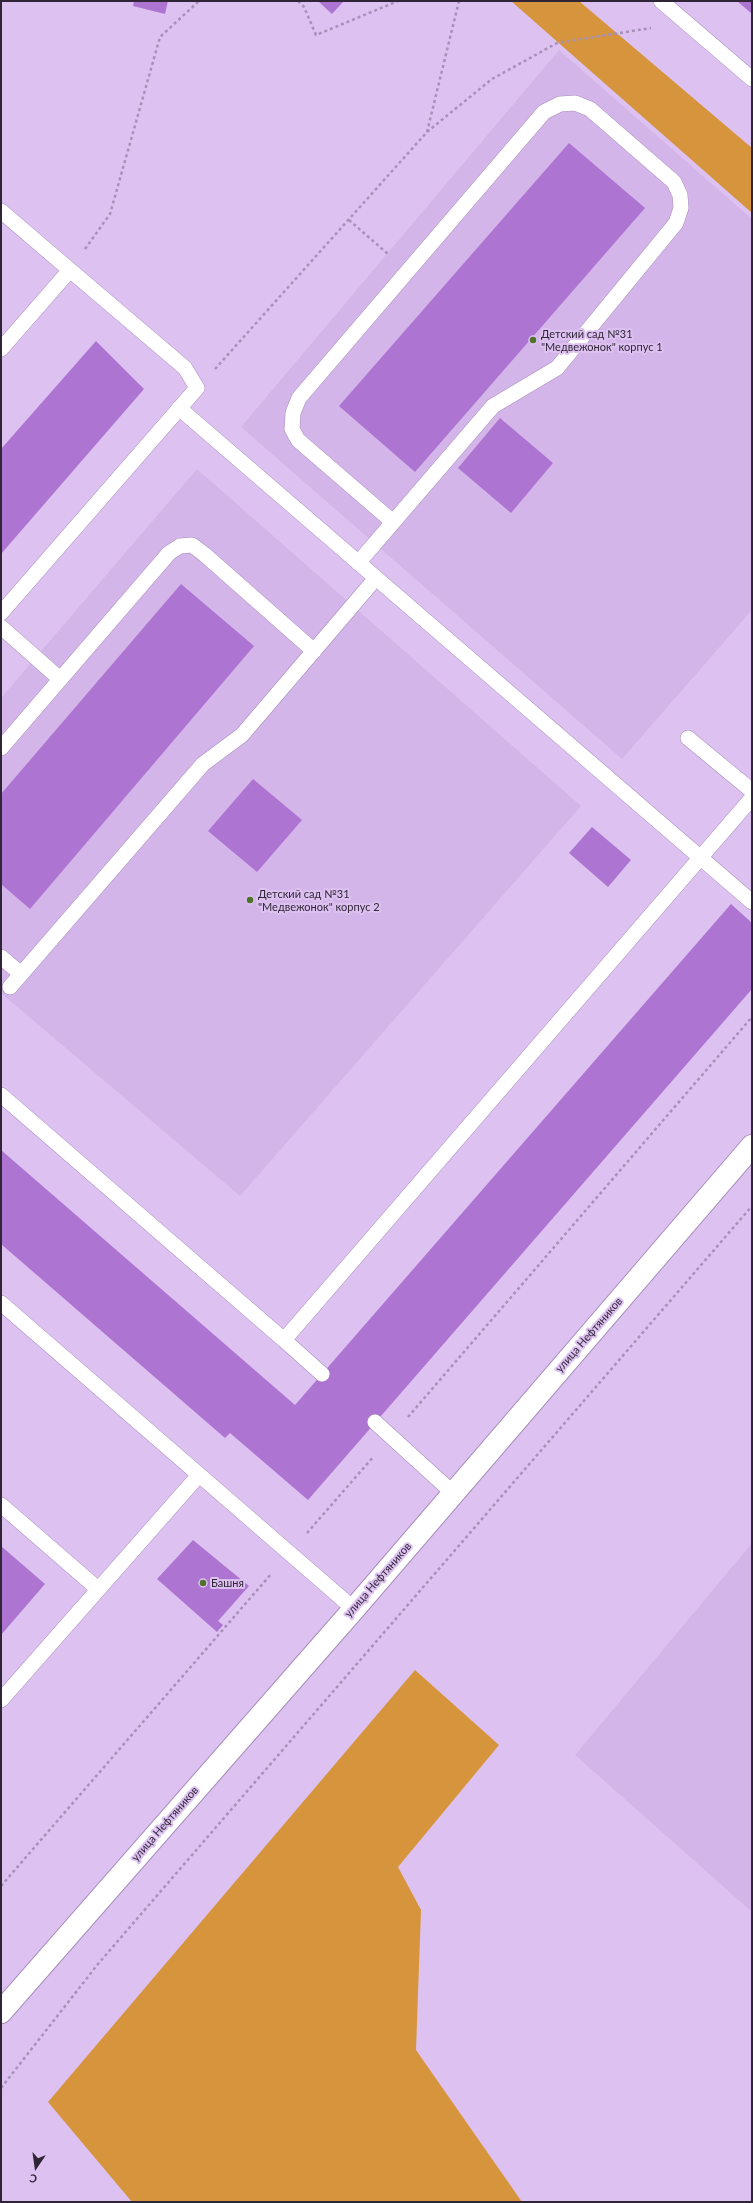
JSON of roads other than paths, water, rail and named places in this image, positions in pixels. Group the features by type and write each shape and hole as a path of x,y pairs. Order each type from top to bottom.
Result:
{"main road":[{"name":"улица Нефтяников","path":"1,2012 354,1609 752,1146"}],"lane":[{"path":"660,1 752,79"},
{"path":"358,563 493,406 557,368 676,223 681,208 680,196 674,182 590,109 575,102 560,104 544,112 299,398 292,413 292,429 298,440 393,522"},
{"path":"1,210 185,368 197,388 1,613"},
{"path":"1,349 70,270"},
{"path":"179,408 752,902"},
{"path":"1,748 169,553 180,546 192,545 204,554 314,651"},
{"path":"10,987 203,764 242,735 376,578"},
{"path":"1,627 60,679"},
{"path":"688,738 752,791"},
{"path":"284,1340 752,798"},
{"path":"1,957 21,974"},
{"path":"1,1095 322,1374"},
{"path":"1,1303 354,1609"},
{"path":"375,1422 453,1492"},
{"path":"1,1700 199,1474"},
{"path":"1,1505 98,1589"}],"place":[{"name":"Детский сад №31 \"Медвежонок\" корпус 1","path":"533,340"},
{"name":"Детский сад №31 \"Медвежонок\" корпус 2","path":"250,900"},
{"name":"Башня","path":"203,1583"}]}
